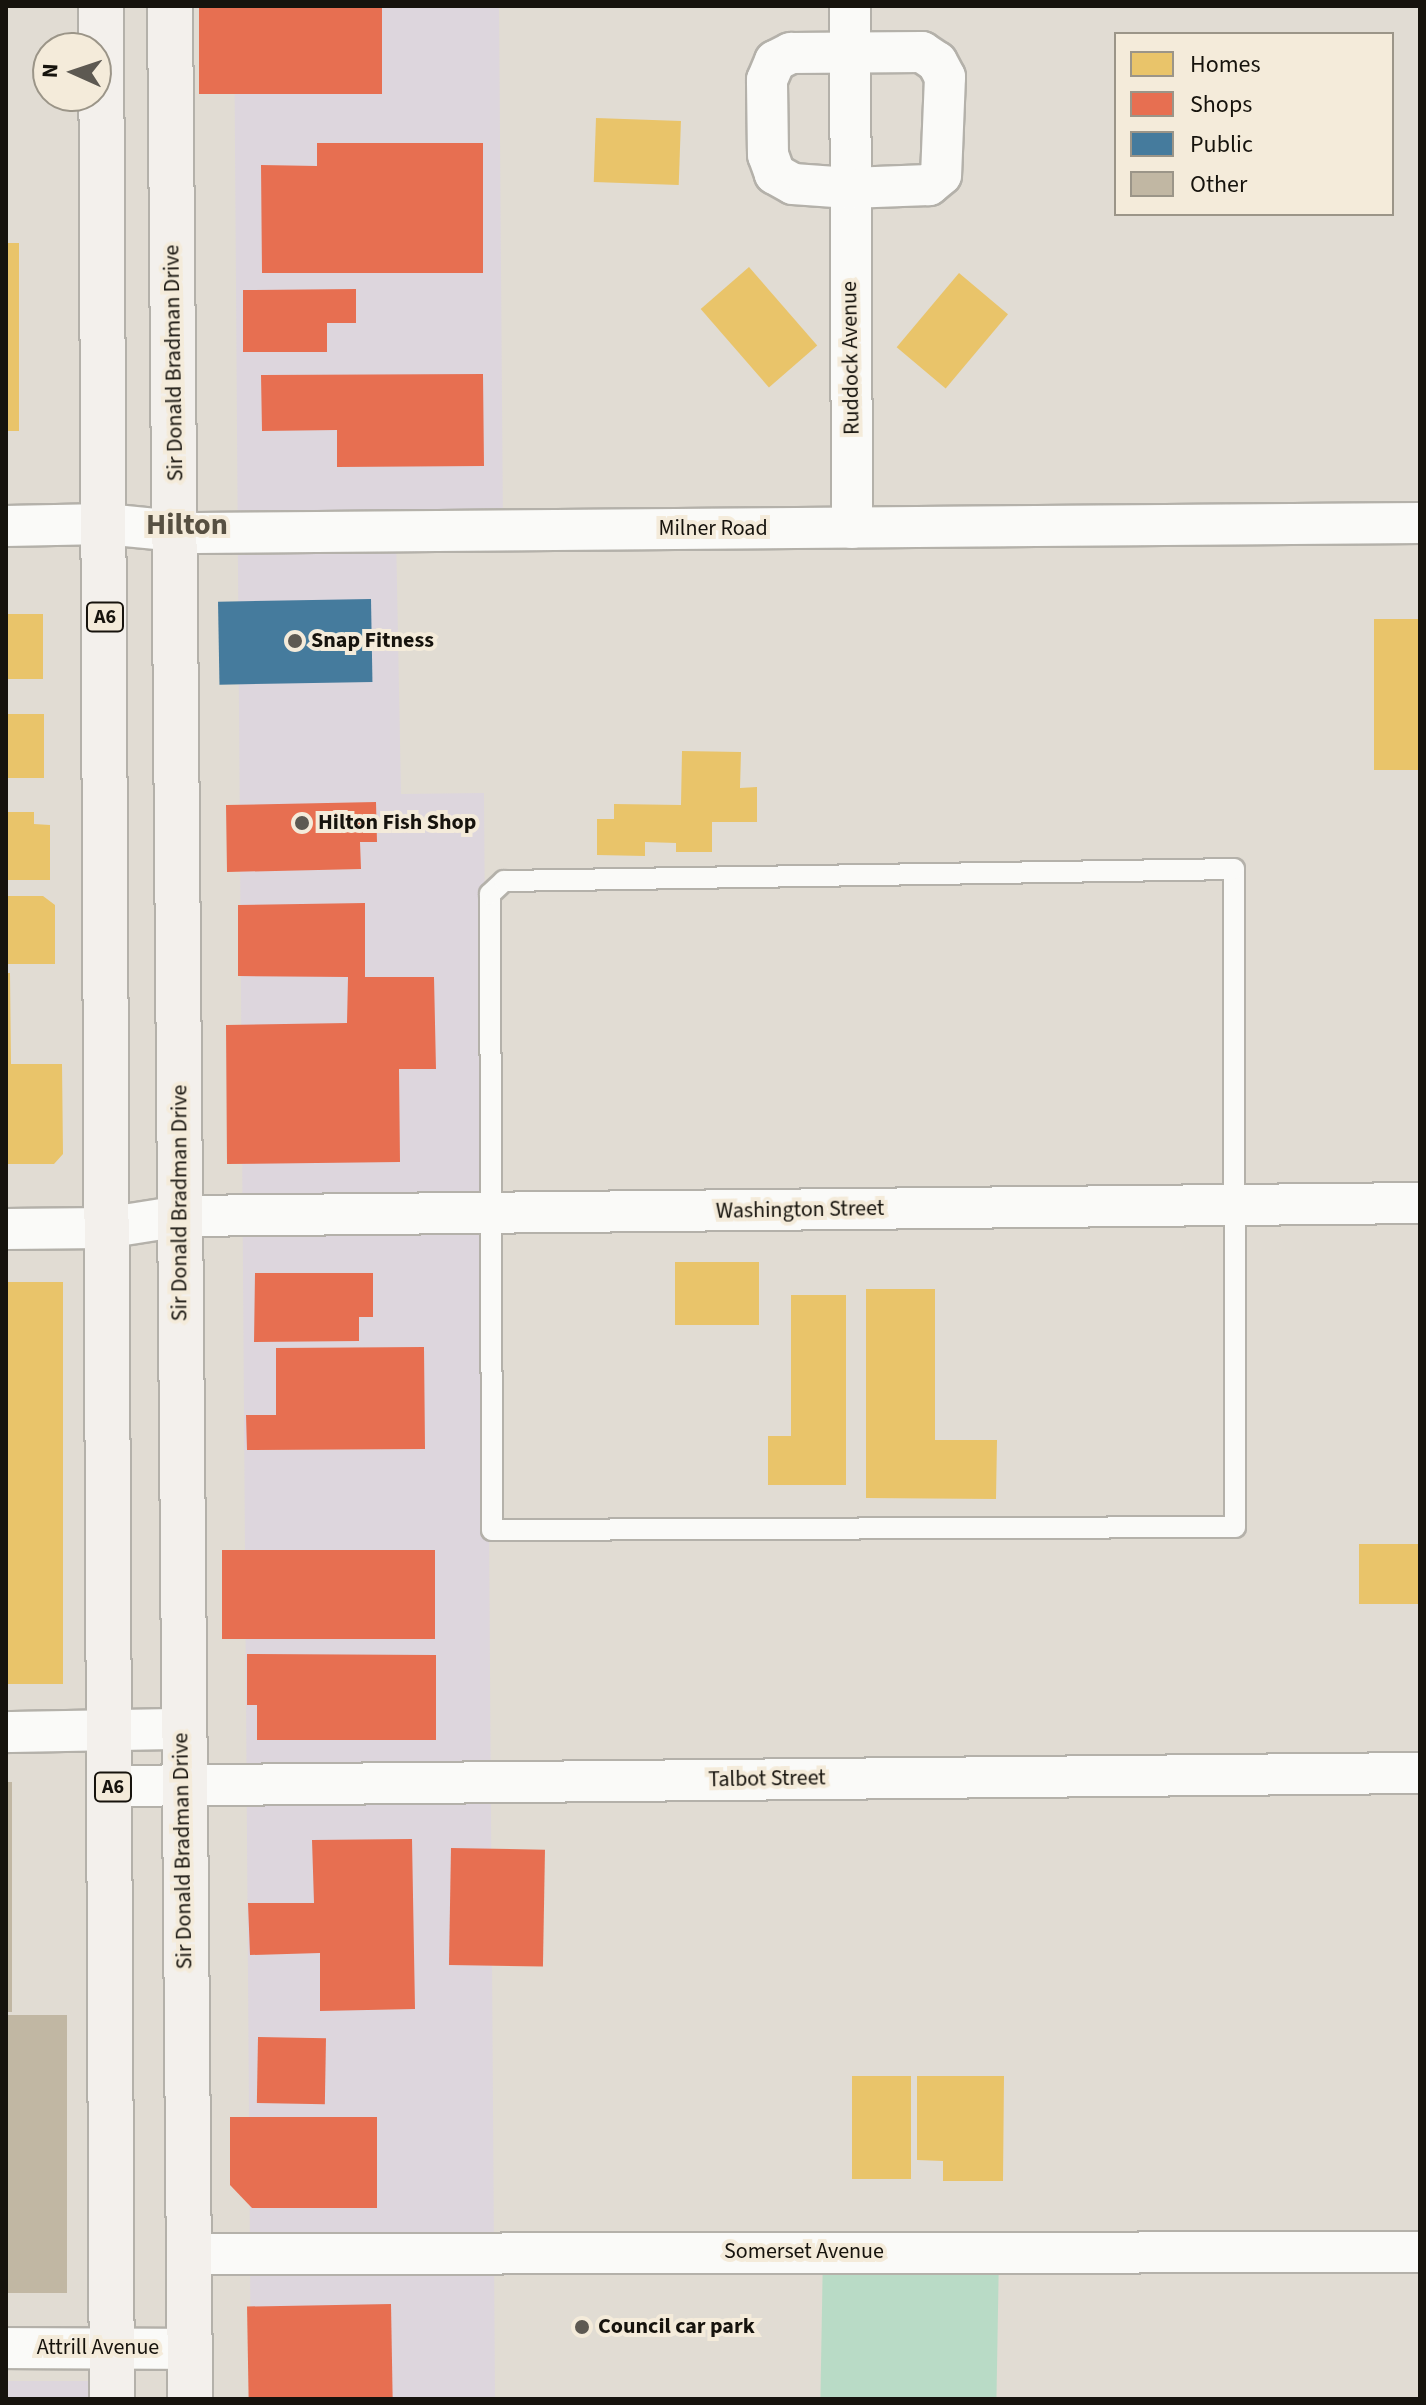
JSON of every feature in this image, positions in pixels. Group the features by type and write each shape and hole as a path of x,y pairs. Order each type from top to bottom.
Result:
{"main road":[{"name":"A6","path":"101,6 105,1228 113,1731 112,2399"},
{"name":"Sir Donald Bradman Drive","path":"170,6 181,1216 181,1729 190,2399"}],"street":[{"name":"Ruddock Avenue","path":"850,6 852,528"},
{"path":"922,52 937,62 945,77 945,157 941,175 929,185 849,188 793,184 775,174 768,155 767,80 775,61 791,53 850,55 922,52"},
{"name":"Milner Road","path":"6,526 105,524 175,533 1420,523"},
{"name":"Washington Street","path":"6,1229 105,1228 181,1216 1420,1203"},
{"path":"6,1732 181,1729"},
{"name":"Talbot Street","path":"113,1786 1420,1773"},
{"name":"Somerset Avenue","path":"188,2254 1420,2252"},
{"name":"Attrill Avenue","path":"6,2348 112,2346 191,2349"}],"lane":[{"path":"1234,869 1235,1527 492,1530 490,1213 490,894 504,881 1234,869"}],"shaded area":[{"path":"234,6 499,6 503,531 396,532 401,794 484,793 495,2399 251,2399"},
{"path":"6,2381 95,2381 95,2399 6,2399"}],"green space":[{"path":"823,2251 999,2254 996,2399 820,2399"}],"building: Homes":[{"path":"596,118 681,121 679,185 594,182"},
{"path":"6,243 19,243 19,431 6,431"},
{"path":"749,267 817,345 769,387 701,309"},
{"path":"959,273 1008,314 946,388 897,347"},
{"path":"6,614 43,614 43,679 6,679"},
{"path":"1374,619 1420,619 1420,770 1374,770"},
{"path":"6,714 44,714 44,778 6,778"},
{"path":"682,751 741,752 740,788 757,787 757,822 712,822 712,852 676,852 676,843 645,842 645,856 597,855 597,819 614,819 614,804 681,805"},
{"path":"6,812 34,812 34,824 50,825 50,880 6,880"},
{"path":"6,896 43,896 55,905 55,964 6,964"},
{"path":"6,973 10,973 11,1064 62,1064 63,1154 54,1164 6,1164"},
{"path":"675,1262 759,1262 759,1325 675,1325"},
{"path":"6,1282 63,1282 63,1684 6,1684"},
{"path":"866,1289 935,1289 935,1440 997,1440 996,1499 866,1498"},
{"path":"791,1295 846,1295 846,1485 768,1485 768,1436 791,1436"},
{"path":"1359,1544 1420,1544 1420,1604 1359,1604"},
{"path":"852,2076 911,2076 911,2179 852,2179"},
{"path":"917,2076 1004,2076 1003,2181 943,2181 943,2161 917,2160"}],"building: Shops":[{"path":"199,6 382,6 382,94 199,94"},
{"path":"317,143 483,143 483,273 262,273 261,165 317,166"},
{"path":"356,289 356,323 327,323 327,352 243,352 243,290"},
{"path":"483,374 484,466 337,467 337,430 262,431 261,375"},
{"name":"Hilton Fish Shop","path":"376,802 377,842 360,842 361,869 227,872 226,805"},
{"path":"365,903 365,977 434,977 436,1069 399,1069 400,1162 227,1164 226,1025 347,1023 348,977 238,976 238,905"},
{"path":"255,1273 373,1273 373,1317 359,1317 359,1341 254,1342"},
{"path":"424,1347 425,1449 247,1450 246,1415 276,1415 276,1348"},
{"path":"222,1550 435,1550 435,1639 222,1639"},
{"path":"247,1654 436,1655 436,1740 257,1740 257,1705 247,1705"},
{"path":"412,1839 415,2009 320,2011 320,1953 250,1955 248,1903 314,1903 312,1840"},
{"path":"451,1848 545,1850 543,1967 449,1965"},
{"path":"258,2037 326,2038 325,2104 257,2103"},
{"path":"230,2117 377,2117 377,2208 252,2208 230,2185"},
{"path":"391,2304 393,2399 249,2399 247,2307"}],"building: Public":[{"name":"Snap Fitness","path":"371,599 372,682 219,685 218,602"}],"building: Other":[{"path":"6,1782 12,1782 12,2012 6,2012"},
{"path":"6,2015 67,2015 67,2293 6,2293"}],"place":[{"name":"Snap Fitness","path":"295,641"},
{"name":"Hilton Fish Shop","path":"302,823"},
{"name":"Council car park","path":"582,2327"}],"district":[{"name":"Hilton","path":"187,525"}]}
